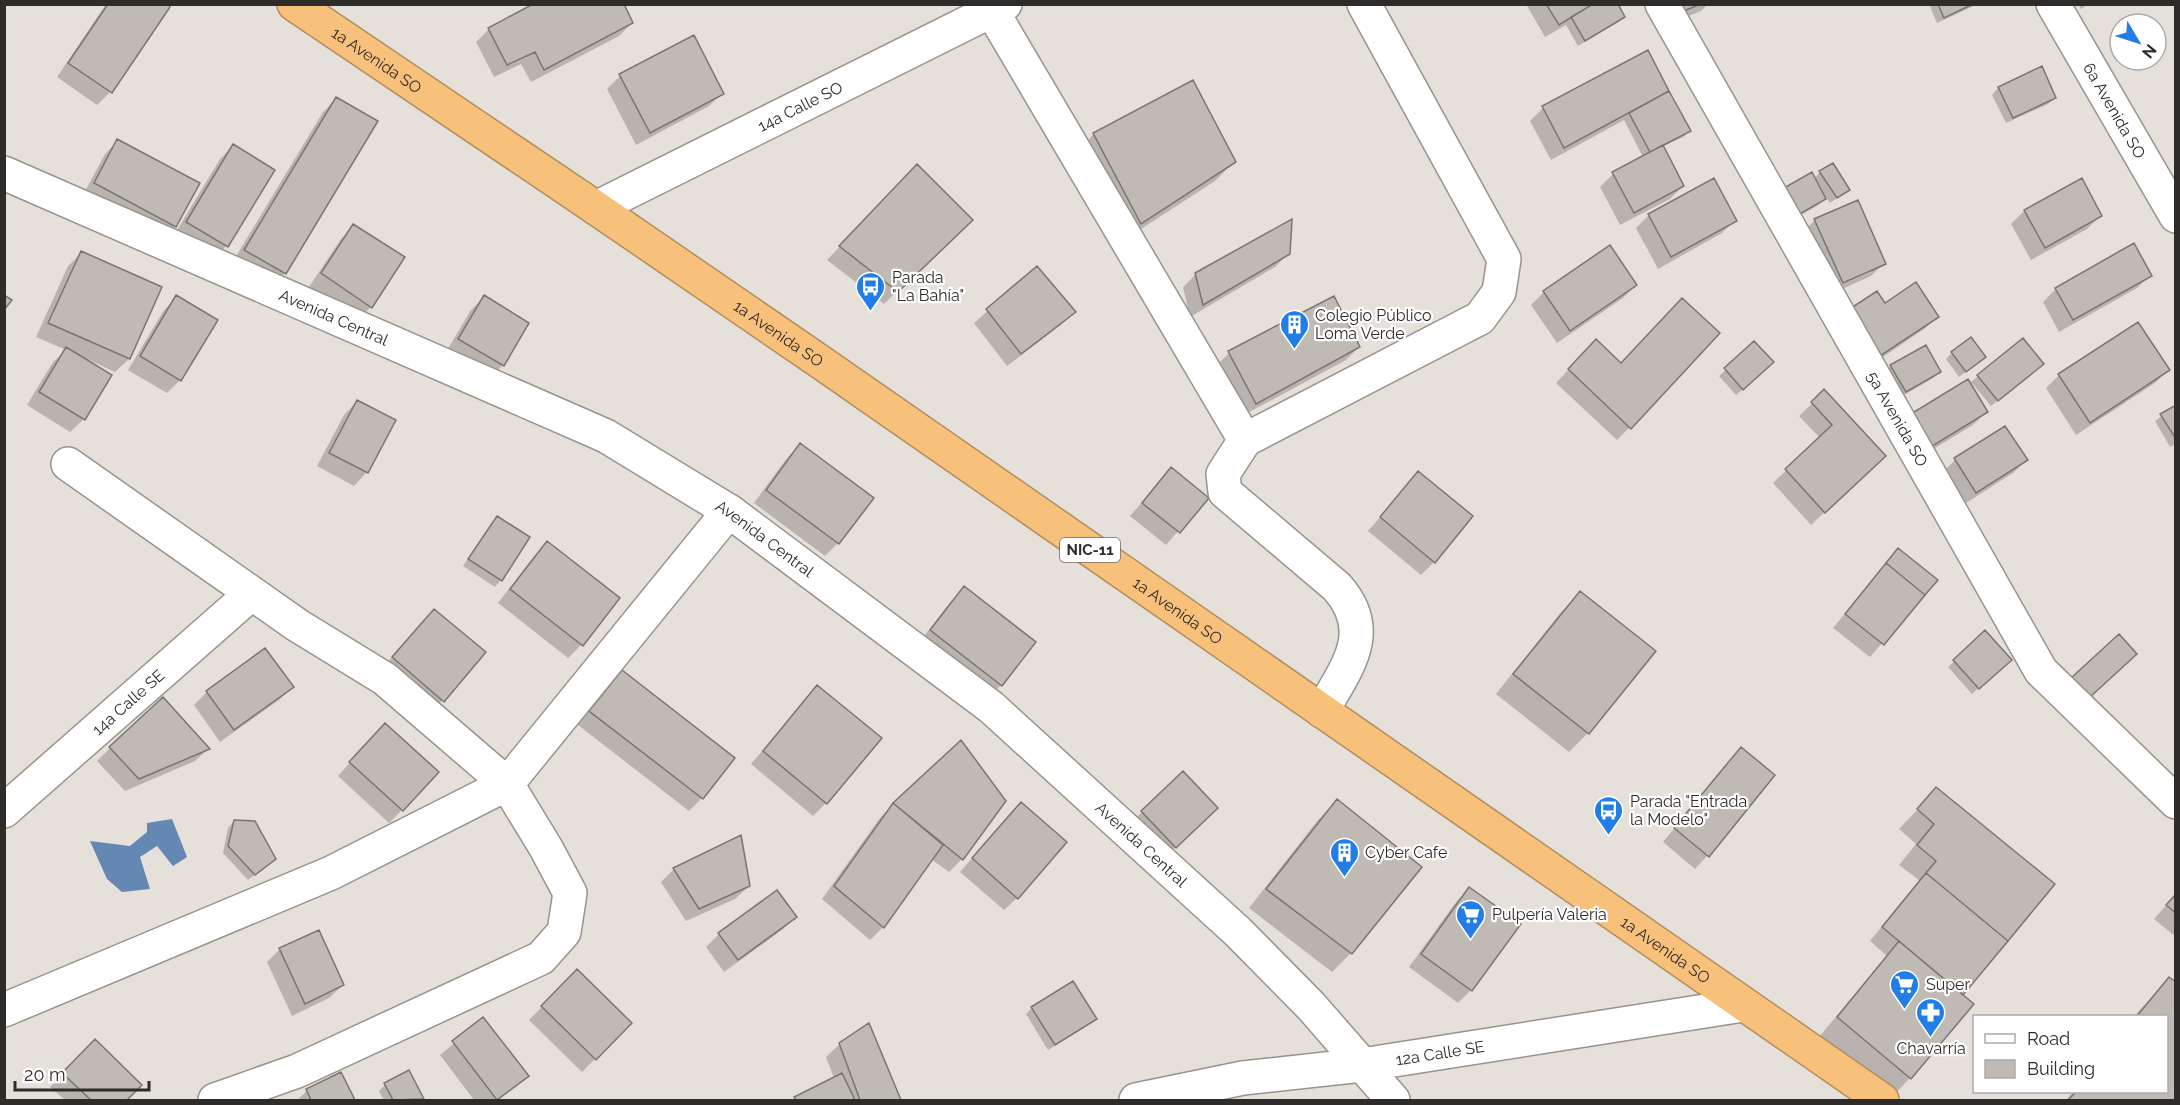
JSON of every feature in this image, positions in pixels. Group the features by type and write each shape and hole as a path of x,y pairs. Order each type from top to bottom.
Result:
{"highway":[{"name":"1a Avenida SO","path":"294,4 596,208 1882,1101"}],"street":[{"path":"1322,711 1351,660 1357,638 1356,618 1349,601 1337,587 1225,492 1223,474 1245,440 1480,318 1499,292 1504,259 1364,4"},
{"name":"5a Avenida SO","path":"1662,4 2041,671 2175,802"},
{"name":"6a Avenida SO","path":"2053,4 2175,216"},
{"name":"14a Calle SO","path":"596,208 998,8"},
{"path":"998,8 1245,440"},
{"name":"Avenida Central","path":"4,172 606,436 729,511 991,706 1238,932 1311,1006 1393,1101"},
{"path":"68,464 251,594 385,680 507,784 570,893 564,932 541,958 297,1071 215,1101"},
{"path":"4,1010 331,873 507,784 729,511"},
{"name":"14a Calle SE","path":"4,811 251,594"},
{"name":"12a Calle SE","path":"1136,1101 1243,1078 1362,1065 1743,1005"}],"water":[{"path":"172,819 187,857 173,866 157,846 140,857 150,889 122,892 107,879 90,841 130,846 147,832 147,823"}],"building":[{"path":"108,4 167,4 170,7 112,93 68,63"},
{"path":"533,4 624,4 633,23 544,70 535,52 507,65 488,28"},
{"path":"1546,4 1593,4 1559,25"},
{"path":"1593,4 1618,4 1625,17 1585,41 1571,17"},
{"path":"1673,4 1701,4 1676,14"},
{"path":"1938,4 1973,4 1944,18"},
{"path":"694,35 724,94 650,133 619,74"},
{"path":"1648,50 1669,91 1564,148 1542,106"},
{"path":"2042,66 2056,98 2013,118 1998,87"},
{"path":"1193,80 1236,162 1141,224 1093,133"},
{"path":"1669,91 1691,131 1650,152 1629,113"},
{"path":"336,97 378,121 286,274 244,250"},
{"path":"117,139 200,183 176,227 94,183"},
{"path":"233,144 275,170 228,247 186,222"},
{"path":"1663,145 1684,186 1634,213 1612,172"},
{"path":"1833,163 1850,190 1837,198 1819,171"},
{"path":"917,164 973,220 898,292 839,246"},
{"path":"1812,172 1826,199 1791,219 1775,193"},
{"path":"1714,178 1737,221 1671,257 1648,214"},
{"path":"2082,178 2102,216 2045,248 2024,210"},
{"path":"1858,200 1886,264 1843,283 1814,219"},
{"path":"1292,219 1290,254 1203,305 1195,273"},
{"path":"353,224 405,257 372,308 321,273"},
{"path":"2134,243 2152,276 2073,320 2055,288"},
{"path":"1610,245 1637,285 1570,331 1543,291"},
{"path":"81,251 162,287 130,359 48,323"},
{"path":"1037,266 1076,312 1021,354 986,309"},
{"path":"1916,282 1939,317 1877,358 1845,312 1877,291 1885,303"},
{"path":"4,295 12,300 4,310"},
{"path":"176,295 218,320 181,381 140,356"},
{"path":"484,295 529,323 504,366 458,339"},
{"name":"Colegio Público Loma Verde","path":"1334,296 1360,347 1256,404 1228,351"},
{"path":"1682,298 1720,333 1631,429 1568,369 1596,339 1621,363"},
{"path":"2138,322 2170,370 2090,423 2058,374"},
{"path":"1971,337 1986,357 1966,372 1951,352"},
{"path":"2023,338 2044,364 1998,401 1977,375"},
{"path":"1754,341 1774,362 1743,390 1724,368"},
{"path":"1926,345 1941,372 1906,392 1890,365"},
{"path":"66,347 112,375 85,420 39,392"},
{"path":"1968,379 1988,412 1921,453 1901,420"},
{"path":"1824,389 1886,456 1825,513 1785,469 1832,425 1811,402"},
{"path":"357,400 396,420 368,473 329,453"},
{"path":"2176,405 2176,439 2160,414"},
{"path":"2005,426 2028,460 1976,493 1954,458"},
{"path":"800,443 874,498 839,544 766,490"},
{"path":"1171,467 1209,498 1180,533 1142,503"},
{"path":"1418,471 1473,516 1435,563 1380,517"},
{"path":"497,516 530,537 502,581 468,559"},
{"path":"547,541 620,598 583,646 510,589"},
{"path":"1898,548 1938,580 1925,595 1886,563"},
{"path":"1886,563 1925,595 1884,645 1845,614"},
{"path":"964,586 1036,642 1002,686 930,630"},
{"path":"1580,591 1656,651 1589,734 1513,674"},
{"path":"434,609 486,652 444,702 392,657"},
{"path":"1985,630 2012,660 1979,689 1953,660"},
{"path":"2119,634 2137,654 2089,698 2071,678"},
{"path":"265,648 294,687 234,730 206,691"},
{"path":"622,670 735,758 703,799 589,711"},
{"path":"817,685 882,738 827,804 763,751"},
{"path":"163,697 210,749 139,779 109,747"},
{"path":"385,723 439,772 403,811 349,762"},
{"path":"961,740 1006,801 963,860 893,803"},
{"path":"1741,747 1775,775 1709,857 1674,828"},
{"path":"1183,771 1218,808 1176,848 1141,811"},
{"path":"1936,787 2055,884 2008,941 1926,873 1936,861 1917,845 1934,824 1917,809"},
{"name":"Cyber Cafe","path":"1337,799 1422,867 1352,954 1266,889"},
{"path":"1021,802 1067,842 1018,899 972,858"},
{"path":"893,803 943,845 884,928 834,886"},
{"path":"234,820 255,821 276,859 255,875 228,846"},
{"path":"741,835 750,886 699,909 673,868"},
{"path":"1926,873 2008,941 1963,995 1882,927"},
{"name":"Pulpería Valeria","path":"1469,887 1521,924 1472,991 1421,954"},
{"path":"777,890 797,917 738,960 718,933"},
{"path":"2176,894 2176,913 2166,905"},
{"path":"319,930 344,985 305,1004 279,948"},
{"name":"Super","path":"1899,941 1974,1004 1911,1079 1837,1017"},
{"path":"577,969 632,1023 596,1060 541,1006"},
{"path":"2169,977 2176,982 2176,1100 2069,1099 2075,1093 2168,1093 2168,1015 2138,1015"},
{"path":"1073,981 1097,1019 1055,1045 1031,1007"},
{"path":"483,1017 529,1076 497,1100 452,1041"},
{"path":"869,1023 901,1100 860,1100 839,1043"},
{"path":"95,1039 142,1085 127,1100 91,1100 62,1073"},
{"path":"409,1070 424,1099 393,1100 384,1083"},
{"path":"341,1072 355,1100 311,1100 306,1089"},
{"path":"842,1073 855,1100 796,1100 794,1097"}],"place":[{"name":"Parada \"La Bahía\"","path":"871,312"},
{"name":"Colegio Público Loma Verde","path":"1294,350"},
{"name":"Parada \"Entrada la Modelo\"","path":"1609,836"},
{"name":"Cyber Cafe","path":"1344,878"},
{"name":"Pulpería Valeria","path":"1471,940"},
{"name":"Super","path":"1905,1010"},
{"name":"Chavarría","path":"1931,1038"}]}
